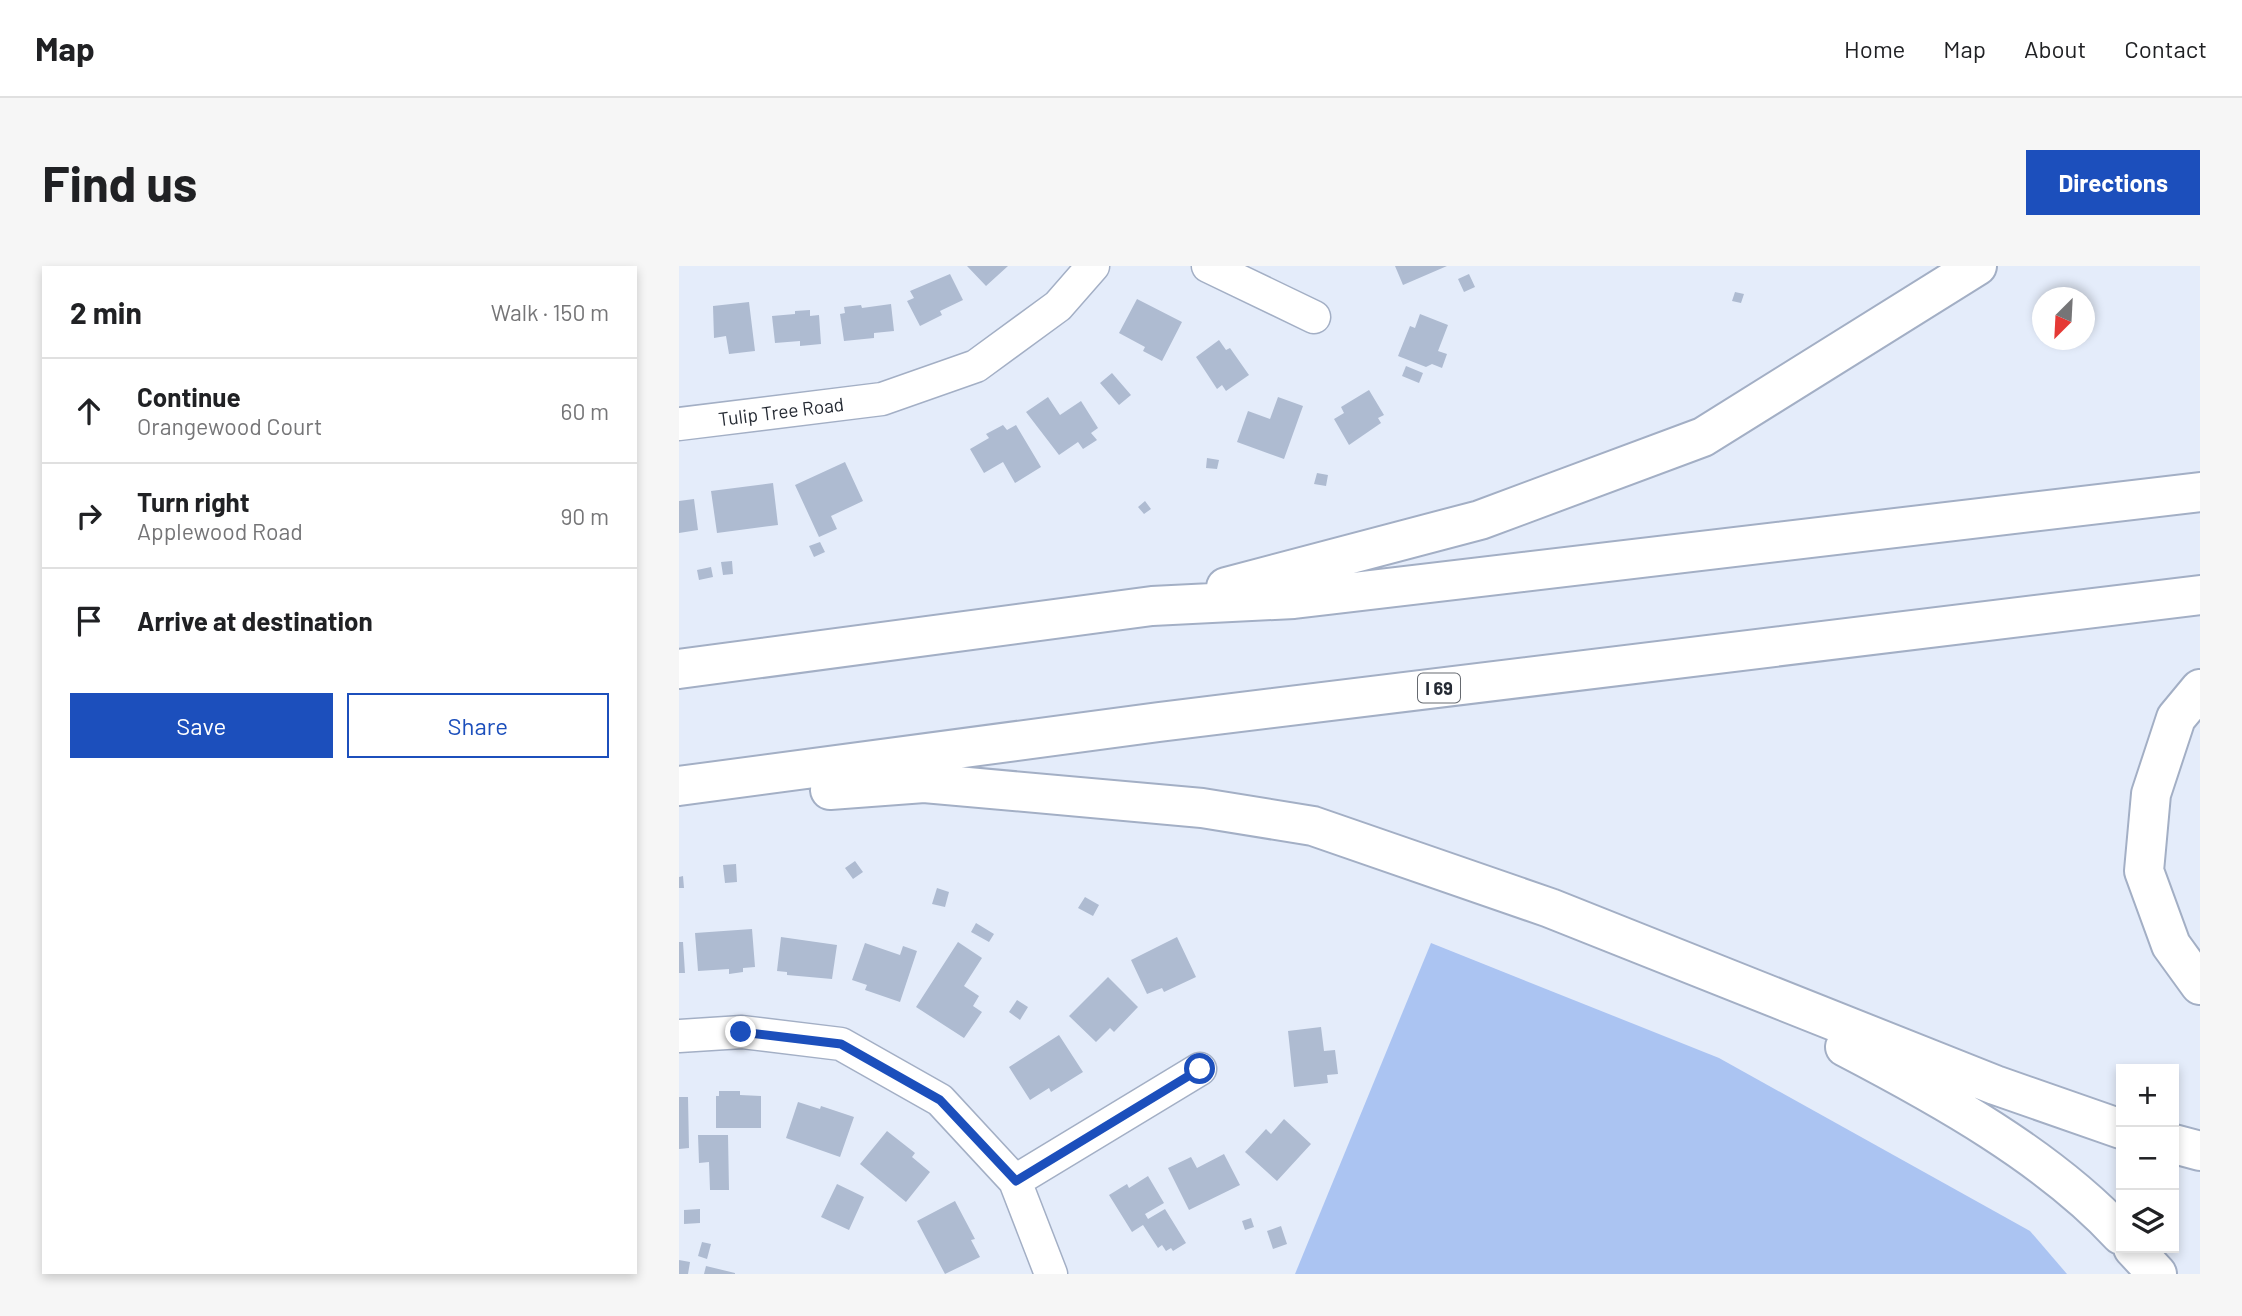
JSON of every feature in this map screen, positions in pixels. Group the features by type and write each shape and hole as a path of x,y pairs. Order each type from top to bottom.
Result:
{"highway":[{"path":"1152,606 1480,520 1703,437 1977,266"},
{"path":"679,669 1152,606 1294,599 2200,492"},
{"name":"I 69","path":"679,786 1187,718 2200,595"},
{"path":"2200,689 2176,718 2151,794 2144,871 2171,945 2200,985"},
{"path":"679,801 924,783 1202,808 1313,826 1550,908 1995,1085 2116,1127"},
{"path":"1666,953 1860,1055 1997,1133 2056,1177 2116,1231"},
{"path":"2179,1145 2200,1151"},
{"path":"2138,1253 2157,1274"}],"street":[{"name":"Tulip Tree Road","path":"679,424 882,399 976,366 1058,306 1093,266"},
{"path":"1208,266 1314,317"},
{"path":"679,1036 741,1032 841,1044 940,1100 1016,1181 1051,1274"},
{"path":"1016,1181 1200,1069"}],"shaded area":[{"path":"1431,943 1719,1058 2030,1231 2067,1274 1295,1274"}],"building":[{"path":"967,266 1008,266 986,286"},
{"path":"1395,266 1447,266 1403,285"},
{"path":"950,274 963,300 940,311 942,315 920,326 907,301 914,298 910,291"},
{"path":"1469,274 1475,287 1464,292 1458,279"},
{"path":"1735,292 1744,294 1741,303 1732,301"},
{"path":"1137,299 1182,322 1162,361 1143,351 1145,347 1119,333"},
{"path":"749,302 755,351 729,354 726,336 714,338 713,306"},
{"path":"891,304 894,331 874,333 874,338 844,341 840,314 845,313 844,307 861,305 862,308"},
{"path":"810,310 810,316 819,315 821,344 800,346 800,341 775,343 772,316"},
{"path":"1420,314 1448,325 1438,351 1447,354 1442,368 1432,364 1426,367 1398,356 1410,326 1415,328"},
{"path":"1219,340 1226,350 1230,348 1249,375 1226,391 1222,385 1217,389 1196,357"},
{"path":"1406,366 1423,373 1419,383 1402,376"},
{"path":"1112,373 1131,395 1119,405 1100,383"},
{"path":"1369,390 1384,415 1378,418 1381,423 1349,445 1334,419 1344,413 1341,407"},
{"path":"1048,397 1060,415 1081,401 1098,428 1091,433 1097,440 1083,449 1078,442 1059,455 1026,412"},
{"path":"1278,397 1303,406 1284,459 1237,442 1248,411 1270,419"},
{"path":"1003,425 1007,430 1016,425 1041,467 1015,483 1003,462 984,473 970,449 989,438 986,434"},
{"path":"1207,458 1219,460 1217,469 1206,468"},
{"path":"845,462 863,501 831,516 837,529 819,537 795,485"},
{"path":"1317,473 1328,475 1326,486 1314,484"},
{"path":"773,483 778,525 717,533 711,491"},
{"path":"694,499 698,530 679,533 679,501"},
{"path":"1145,501 1151,509 1144,514 1138,507"},
{"path":"820,542 825,552 814,557 809,546"},
{"path":"732,561 733,574 723,575 721,562"},
{"path":"711,567 713,577 699,580 697,570"},
{"path":"855,861 863,872 853,879 845,868"},
{"path":"736,864 737,882 725,883 723,865"},
{"path":"683,876 684,888 679,888 679,877"},
{"path":"937,888 949,892 945,907 932,904"},
{"path":"1085,897 1099,905 1093,916 1078,908"},
{"path":"976,923 994,934 989,942 971,932"},
{"path":"752,929 755,967 743,968 743,972 729,974 729,969 698,971 695,933"},
{"path":"781,937 837,945 832,979 787,975 787,972 777,971"},
{"path":"1177,937 1196,977 1164,992 1162,988 1147,994 1131,960"},
{"path":"679,942 683,942 685,973 679,973"},
{"path":"958,942 982,958 964,986 979,996 973,1006 982,1012 964,1038 916,1007"},
{"path":"865,943 900,955 903,946 917,951 900,1002 865,990 867,985 852,980"},
{"path":"1108,977 1138,1007 1114,1032 1110,1028 1096,1042 1069,1016"},
{"path":"1017,1000 1028,1007 1020,1020 1009,1012"},
{"path":"1321,1027 1324,1051 1335,1050 1338,1074 1327,1075 1328,1083 1294,1087 1288,1031"},
{"path":"1059,1035 1083,1072 1051,1092 1049,1088 1030,1100 1009,1067"},
{"path":"719,1091 740,1091 740,1095 761,1096 761,1128 716,1128 716,1096 719,1096"},
{"path":"679,1097 688,1097 689,1148 679,1149"},
{"path":"798,1102 854,1117 840,1157 786,1138"},
{"path":"1284,1119 1311,1144 1277,1181 1245,1152 1266,1129 1271,1134"},
{"path":"887,1131 915,1153 912,1157 930,1172 906,1202 860,1164"},
{"path":"698,1135 728,1135 729,1190 710,1190 709,1162 699,1163"},
{"path":"1224,1154 1240,1185 1189,1210 1168,1168 1191,1157 1197,1168"},
{"path":"1148,1176 1164,1203 1145,1214 1148,1219 1165,1209 1186,1243 1173,1251 1171,1248 1166,1251 1162,1245 1158,1248 1143,1225 1132,1232 1109,1195 1127,1184 1129,1188"},
{"path":"837,1184 864,1197 849,1230 821,1217"},
{"path":"955,1201 975,1239 971,1240 980,1257 945,1274 917,1221"},
{"path":"700,1209 700,1223 684,1224 684,1210"},
{"path":"1251,1218 1254,1227 1245,1230 1242,1221"},
{"path":"1281,1226 1287,1244 1273,1249 1267,1231"},
{"path":"702,1242 711,1244 707,1259 698,1256"},
{"path":"679,1260 690,1262 688,1274 679,1274"},
{"path":"706,1266 735,1273 735,1274 704,1274"}],"route":[{"path":"741,1032 841,1044 940,1100 1016,1181 1200,1069"}]}
